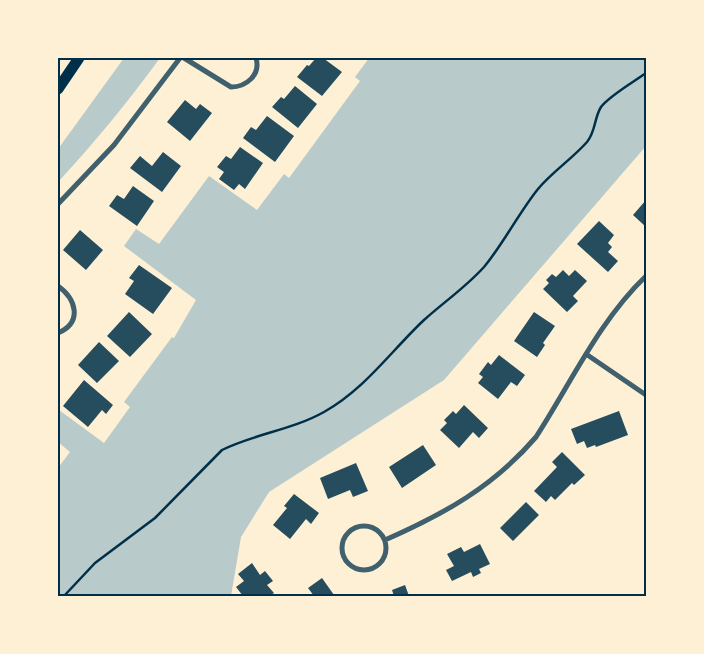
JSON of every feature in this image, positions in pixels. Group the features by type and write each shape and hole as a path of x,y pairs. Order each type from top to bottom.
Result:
{"main road":[{"path":"58,89 79,58"}],"street":[{"path":"58,204 114,145 180,58"},
{"path":"184,58 230,88 246,84 253,77 257,68 256,58"},
{"path":"385,540 448,510 471,496 508,468 536,437 586,354 624,299 646,276"},
{"path":"58,286 66,292 73,304 75,313 71,323 58,333"},
{"path":"586,354 646,395"},
{"path":"366,525 373,527 380,532 385,540 386,550 383,560 378,566 370,570 356,569 348,564 342,555 341,546 344,537 357,526 366,525"}],"path":[{"path":"64,596 95,563 155,518 222,450 233,444 298,423 323,412 346,398 424,321 468,284 500,245 522,210 540,187 592,135 601,108 608,100 646,73"}],"shaded area":[{"path":"124,58 160,58 111,122 58,182 58,149"},
{"path":"369,58 646,58 646,146 444,380 269,492 241,537 231,596 58,596 58,468 70,452 58,442 58,412 59,410 104,443 130,407 124,402 172,337 174,338 196,300 124,246 136,229 159,244 209,176 257,210 284,174 289,178 360,81 355,77"}],"building":[{"path":"316,58 323,58 342,72 322,96 297,77"},
{"path":"295,86 317,104 298,128 272,107 281,97 284,99"},
{"path":"185,100 196,109 200,104 212,113 190,141 167,122"},
{"path":"267,116 294,136 275,162 243,138 251,127 256,130"},
{"path":"240,147 263,163 245,189 239,184 234,190 219,179 224,172 217,167 226,156 231,159"},
{"path":"163,152 181,166 162,192 130,168 140,156 152,166"},
{"path":"133,186 154,201 137,226 109,206 117,195 124,199"},
{"path":"646,200 646,227 633,215"},
{"path":"599,221 614,235 608,243 612,247 608,252 618,261 608,272 577,244"},
{"path":"80,230 103,250 86,270 63,250"},
{"path":"139,265 172,288 153,314 125,294 134,281 129,278"},
{"path":"563,270 569,276 575,270 587,281 573,296 578,301 567,312 543,289 549,283 546,280 552,274 556,277"},
{"path":"129,312 152,334 130,357 107,336"},
{"path":"534,312 555,326 543,343 545,345 537,357 514,341"},
{"path":"99,342 119,361 97,383 78,365"},
{"path":"499,355 525,375 517,386 511,382 498,399 478,383 483,377 479,374 488,362 491,365"},
{"path":"84,380 113,405 106,414 102,410 88,427 63,406"},
{"path":"464,405 488,428 479,438 473,432 459,448 440,430 447,423 444,420 453,411 456,414"},
{"path":"619,411 628,435 596,447 595,445 587,448 584,441 577,444 571,429"},
{"path":"423,445 436,465 402,488 389,467"},
{"path":"562,452 585,475 574,485 572,483 555,500 551,496 546,502 534,491 557,467 552,462"},
{"path":"356,463 368,491 353,497 350,490 328,499 320,478"},
{"path":"294,494 319,513 311,524 306,519 290,539 273,525 287,508 284,506"},
{"path":"526,502 539,515 513,541 500,528"},
{"path":"480,544 490,564 479,569 481,573 473,577 471,572 452,581 446,570 454,566 447,554 461,547 464,552"},
{"path":"252,563 260,575 265,571 273,581 267,585 274,593 269,596 243,596 236,587 244,581 238,574"},
{"path":"322,578 333,596 314,596 308,588"},
{"path":"405,585 409,596 394,596 392,590"}]}
